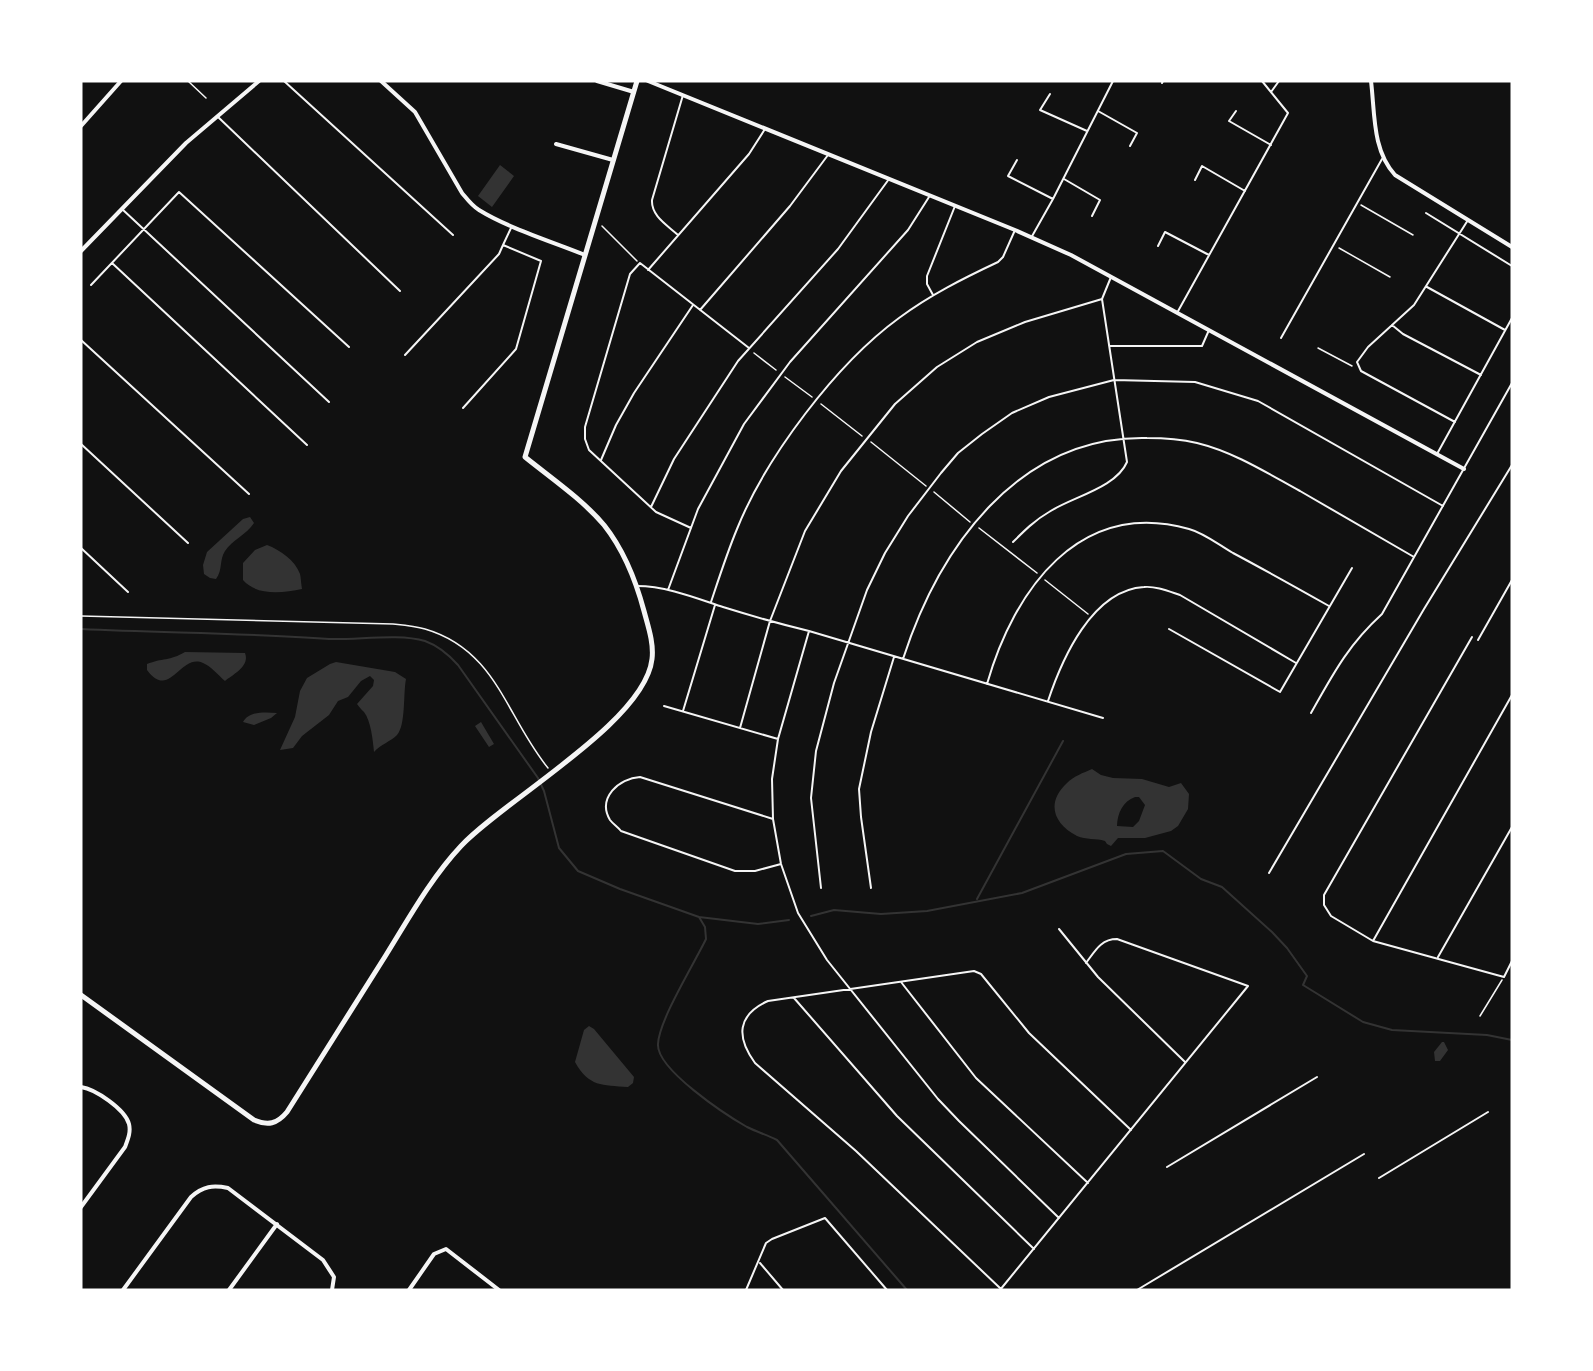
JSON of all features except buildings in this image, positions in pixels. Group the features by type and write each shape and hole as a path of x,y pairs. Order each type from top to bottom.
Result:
{"street":[{"path":"81,126 121,81"},
{"path":"81,251 186,142 259,81"},
{"path":"381,81 415,112 462,193 479,210 585,255"},
{"path":"597,81 634,92"},
{"path":"81,995 254,1120 264,1124 274,1124 287,1112 444,867 473,834 553,774 618,715 639,692 648,676 652,659 651,639 638,586 605,526 583,504 525,457 637,81"},
{"path":"648,81 955,205 1071,255 1464,469"},
{"path":"1371,81 1379,150 1382,159 1395,175 1512,247"},
{"path":"556,144 613,160"},
{"path":"81,1087 93,1090 121,1111 130,1126 130,1136 125,1147 81,1207"},
{"path":"123,1290 191,1197 199,1190 216,1186 228,1188 323,1260 334,1277 332,1290"},
{"path":"229,1290 277,1224"},
{"path":"409,1290 434,1254 446,1249 498,1290"}],"lane":[{"path":"284,81 453,236"},
{"path":"1031,238 1113,81"},
{"path":"1177,313 1288,113 1262,81"},
{"path":"1271,92 1279,81"},
{"path":"1050,94 1041,110 1088,131"},
{"path":"678,235 655,214 651,208 651,200 683,95"},
{"path":"1098,111 1137,134 1130,146"},
{"path":"1236,111 1229,121 1271,145"},
{"path":"217,116 400,291"},
{"path":"648,270 749,154 765,129"},
{"path":"700,310 790,206 829,154"},
{"path":"1281,338 1382,159"},
{"path":"1017,160 1008,176 1053,199"},
{"path":"1195,180 1202,166 1245,191"},
{"path":"1063,178 1100,200 1092,216"},
{"path":"651,507 674,459 738,361 838,249 890,179"},
{"path":"91,285 179,192 349,347"},
{"path":"668,590 698,509 744,424 790,362 908,230 930,196"},
{"path":"933,295 927,284 927,276 955,205"},
{"path":"122,209 329,402"},
{"path":"1426,213 1512,266"},
{"path":"1455,423 1361,370 1357,362 1361,353 1414,305 1468,220"},
{"path":"405,355 499,254 512,225"},
{"path":"711,602 737,527 754,493 791,434 816,400 849,362 898,318 933,295 1004,257 1015,230"},
{"path":"1158,246 1165,232 1209,255"},
{"path":"463,408 516,349 541,261 503,245"},
{"path":"112,263 307,445"},
{"path":"691,528 651,507 589,450 585,439 585,427 630,274 640,263 749,348"},
{"path":"1012,542 1030,525 1049,512 1117,476 1127,462 1102,299 1111,277"},
{"path":"1427,287 1505,330"},
{"path":"740,728 770,621 805,531 841,471 866,438 895,404 938,367 977,342 1035,319 1102,299"},
{"path":"601,460 633,393 693,305"},
{"path":"1437,454 1512,318"},
{"path":"1392,325 1403,334 1481,375"},
{"path":"1109,346 1202,346 1209,330"},
{"path":"81,340 249,494"},
{"path":"821,888 811,798 816,751 848,642 867,590 885,553 929,488 958,453 1012,413 1049,396 1114,380 1196,382 1258,401 1443,506"},
{"path":"1311,712 1346,653 1361,633 1382,614 1512,383"},
{"path":"903,659 912,632 946,562 996,499 1025,474 1048,461 1096,443 1124,437 1170,438 1198,443 1254,465 1414,557"},
{"path":"81,444 188,543"},
{"path":"1269,873 1424,609 1512,465"},
{"path":"987,684 994,658 1010,622 1027,595 1055,560 1079,541 1120,525 1145,522 1191,530 1329,606"},
{"path":"81,548 128,592"},
{"path":"1169,629 1280,692 1352,568"},
{"path":"1478,640 1512,580"},
{"path":"638,586 652,586 711,602 1103,718"},
{"path":"1048,701 1057,674 1091,616 1114,596 1143,587 1160,588 1180,595 1296,663"},
{"path":"683,711 715,604"},
{"path":"809,631 778,739 772,779 773,819 781,864 798,913 827,960 958,1122 1059,1218"},
{"path":"1472,637 1324,895 1324,905 1331,915 1373,941 1504,977 1512,962"},
{"path":"871,888 859,789 871,732 894,657"},
{"path":"1373,941 1512,695"},
{"path":"664,706 778,739"},
{"path":"773,819 640,777 628,777 619,783 610,795 607,806 610,820 621,831 735,871 755,871 781,864"},
{"path":"1438,957 1512,827"},
{"path":"1059,929 1098,977 1186,1063"},
{"path":"1086,963 1100,945 1109,939 1117,939 1248,986 1186,1063 1001,1290 856,1151 755,1062 747,1052 741,1032 749,1014 757,1006 768,1001 974,971 981,974 1029,1033 1131,1130"},
{"path":"901,982 976,1077 1088,1183"},
{"path":"794,998 897,1116 1034,1249"},
{"path":"1167,1167 1317,1077"},
{"path":"1379,1178 1488,1112"},
{"path":"1137,1290 1364,1154"},
{"path":"746,1290 766,1244 772,1239 825,1218 887,1290"},
{"path":"759,1262 783,1290"}],"path":[{"path":"188,81 206,98"},
{"path":"1357,203 1413,235"},
{"path":"595,223 617,240 640,263"},
{"path":"1333,244 1390,277"},
{"path":"749,348 1091,616"},
{"path":"1318,348 1361,370"},
{"path":"81,616 393,624 424,629 466,649 480,662 495,682 532,749 553,774"},
{"path":"1480,1016 1504,977"}],"shaded area":[{"path":"500,165 514,176 492,207 478,196"},
{"path":"250,517 254,523 225,551 216,579 204,574 203,565 207,552 243,519"},
{"path":"267,545 282,553 295,564 300,574 302,589 286,592 263,591 255,589 243,580 243,563 255,550"},
{"path":"185,652 245,653 246,658 243,666 225,681 212,668 203,663 188,664 169,679 162,681 147,670 147,664"},
{"path":"336,662 395,672 406,679 402,724 397,735 374,752 368,720 357,704 373,686 374,680 370,676 361,681 348,697 338,701 329,715 302,736 293,748 280,750 295,717 300,691 307,678"},
{"path":"277,713 254,725 243,722 253,714"},
{"path":"481,722 494,744 489,747 475,726"},
{"path":"1092,769 1101,775 1113,778 1142,779 1169,787 1181,783 1189,794 1188,809 1178,826 1171,831 1145,838 1118,838 1111,846 1105,841 1077,836 1062,825 1058,819 1055,812 1056,798 1067,783","holes":["1139,797 1145,805 1139,821 1133,827 1117,826 1118,817 1124,805 1131,799"]},
{"path":"589,1026 634,1077 633,1083 628,1087 597,1083 580,1070 575,1062 584,1030"},
{"path":"1442,1042 1448,1050 1440,1061 1435,1061 1434,1052"}],"waterway":[{"path":"81,629 329,639 403,637 425,641 443,651 458,665 538,778 544,791 559,848 578,871 620,889 699,917 705,927 706,939 670,1007 660,1034 658,1044 660,1054 668,1066 694,1090 724,1112 747,1127 777,1140 907,1290"},
{"path":"977,899 1063,741"},
{"path":"811,916 834,910 881,914 927,911 1022,893 1126,854 1163,851 1201,879 1222,887 1287,948 1307,976 1303,985 1363,1022 1392,1030 1487,1035 1512,1040"},
{"path":"699,917 758,924 789,920"}]}
